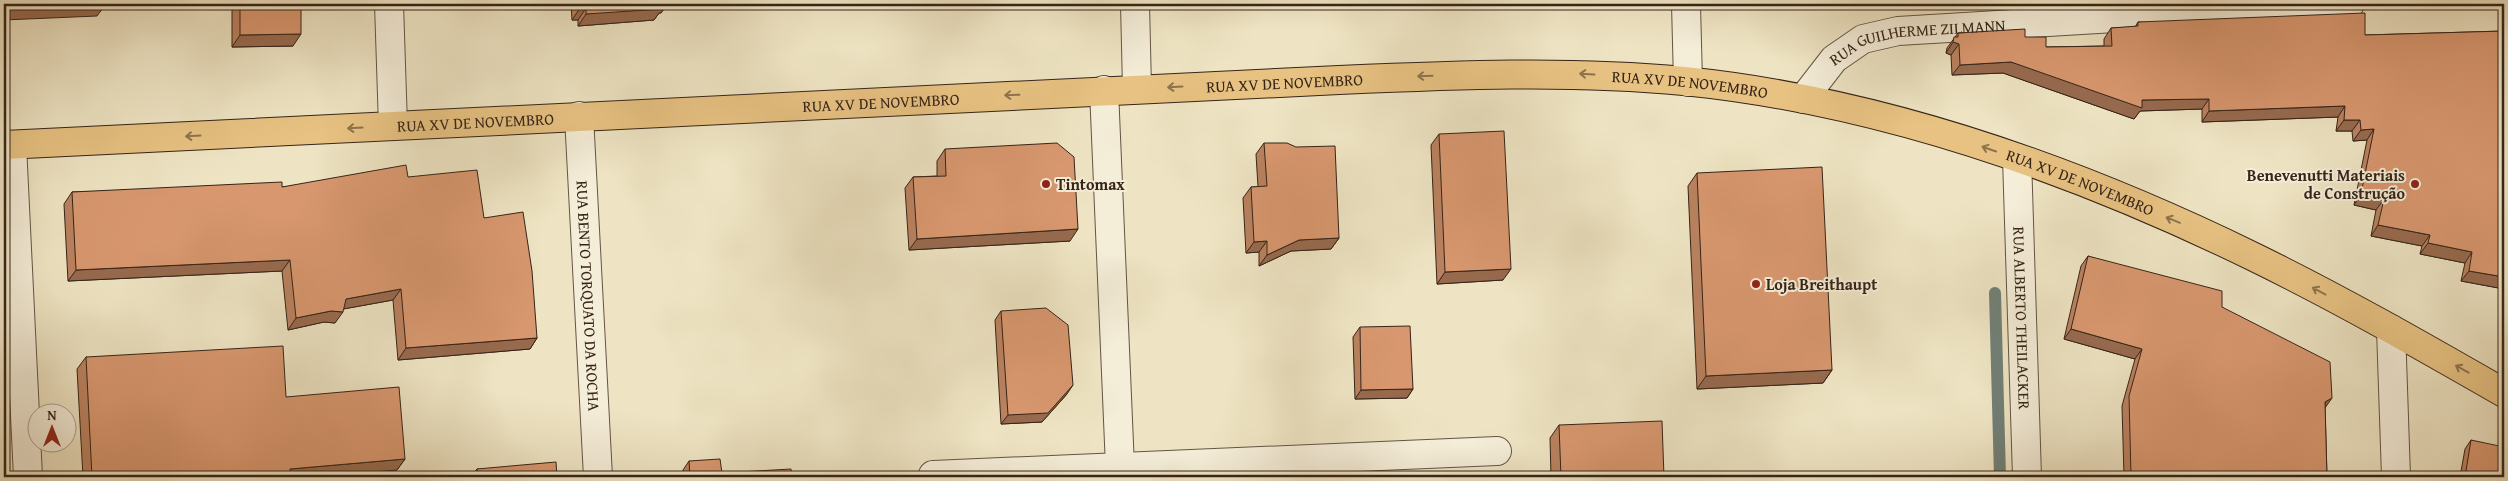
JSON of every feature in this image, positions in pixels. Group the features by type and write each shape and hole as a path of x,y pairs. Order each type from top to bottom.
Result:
{"main road":[{"name":"RUA XV DE NOVEMBRO","path":"8,145 1137,88 1503,73 1569,73 1688,82 1803,99 1880,116 1950,135 2017,158 2189,226 2257,258 2391,329 2504,393"}],"street":[{"path":"389,4 394,126"},
{"path":"1134,4 1137,88"},
{"path":"1686,4 1688,82"},
{"name":"RUA GUILHERME ZILMANN","path":"1803,99 1834,59 1863,39 1898,30 2350,4"},
{"path":"1104,90 1120,467"},
{"name":"RUA BENTO TORQUATO DA ROCHA","path":"578,116 598,477"},
{"path":"8,145 28,477"},
{"name":"RUA ALBERTO THEILACKER","path":"2017,158 2027,477"},
{"path":"2391,329 2396,477"},
{"path":"934,475 1052,474 1120,467 1364,467 1497,451"}],"building":[{"path":"4,4 106,4 4,9"},
{"path":"240,4 301,4 301,34 240,35"},
{"path":"579,4 661,4 662,9 586,14 586,8 580,8"},
{"path":"2365,13 2365,35 2504,31 2504,277 2469,271 2472,252 2428,243 2430,235 2378,225 2384,199 2361,194 2374,129 2361,130 2360,120 2344,120 2345,106 2209,111 2209,99 2142,100 2142,108 2011,62 1960,65 1959,44 1953,42 1954,37 1958,37 1958,33 2025,29 2025,37 2046,37 2046,47 2112,46 2111,28 2138,26 2138,22"},
{"path":"1504,131 1511,269 1445,272 1439,134"},
{"path":"1057,143 1074,157 1078,229 917,239 913,177 946,176 945,149"},
{"path":"1264,143 1287,143 1296,147 1335,146 1339,238 1299,240 1267,255 1267,241 1254,242 1251,187 1267,186"},
{"path":"406,165 408,177 477,170 484,218 523,212 532,271 537,338 406,348 401,289 346,299 343,312 331,311 296,318 290,260 76,270 72,192 282,182 282,187"},
{"name":"Loja Breithaupt","path":"1822,167 1832,370 1706,376 1697,173"},
{"path":"2088,256 2222,291 2222,307 2330,362 2332,398 2325,402 2327,477 2131,477 2129,396 2142,349 2071,329"},
{"path":"1046,308 1068,325 1073,385 1048,413 1008,415 1001,311"},
{"path":"1410,326 1413,389 1361,390 1360,327"},
{"path":"283,346 286,397 399,387 405,459 290,469 290,477 92,477 86,357"},
{"path":"1662,421 1664,477 1561,477 1559,425"},
{"path":"2471,440 2504,447 2504,477 2465,477"},
{"path":"720,459 722,473 791,469 792,477 690,477 689,461"},
{"path":"556,462 557,477 478,477 477,469"}],"waterway":[{"path":"1995,293 2000,477"}],"place":[{"name":"Tintomax","path":"1046,184"},
{"name":"Benevenutti Materiais de Construção","path":"2415,184"},
{"name":"Loja Breithaupt","path":"1756,284"}]}
